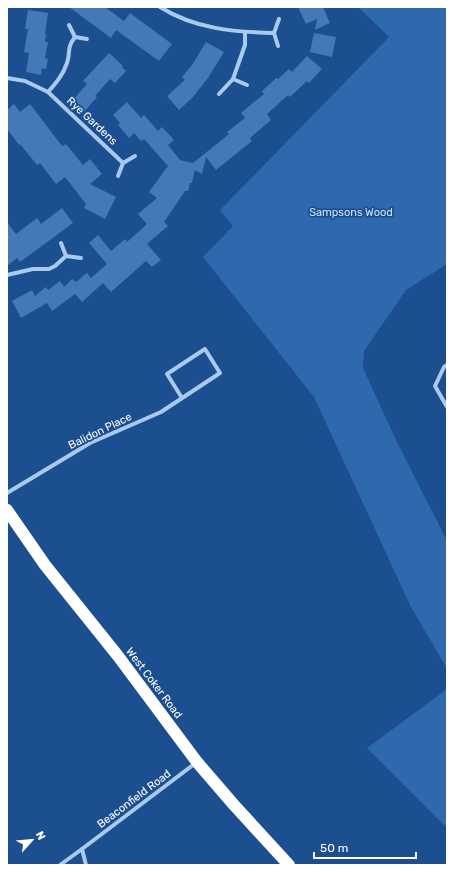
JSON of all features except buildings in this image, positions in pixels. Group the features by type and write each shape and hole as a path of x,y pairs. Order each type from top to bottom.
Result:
{"highway":[{"name":"West Coker Road","path":"7,510 45,565 118,656 197,762 289,865"}],"street":[{"path":"163,8 184,20 200,25 245,32 274,33"},
{"path":"278,46 274,33 279,19"},
{"path":"69,25 75,37"},
{"path":"219,94 233,79 245,46 245,32"},
{"path":"75,37 87,39"},
{"path":"48,92 58,81 64,71 70,44 75,37"},
{"name":"Rye Gardens","path":"7,78 25,81 48,92 123,163"},
{"path":"233,79 247,84"},
{"path":"118,176 123,163 135,156"},
{"path":"61,243 66,256"},
{"path":"7,275 34,269 49,269 66,256 81,258"},
{"name":"Balidon Place","path":"7,493 90,444 154,415 182,398 220,373 205,349 167,374 182,398"},
{"path":"447,365 444,367 435,386 447,407"},
{"name":"Beaconfield Road","path":"60,865 82,850 197,762"},
{"path":"82,850 86,865"}],"green space":[{"name":"Sampsons Wood","path":"358,7 447,7 447,264 406,290 364,351 363,368 395,438 447,541 447,669 410,605 314,397 203,257 233,226 220,210 389,37"},
{"path":"447,689 447,828 367,748"}]}
